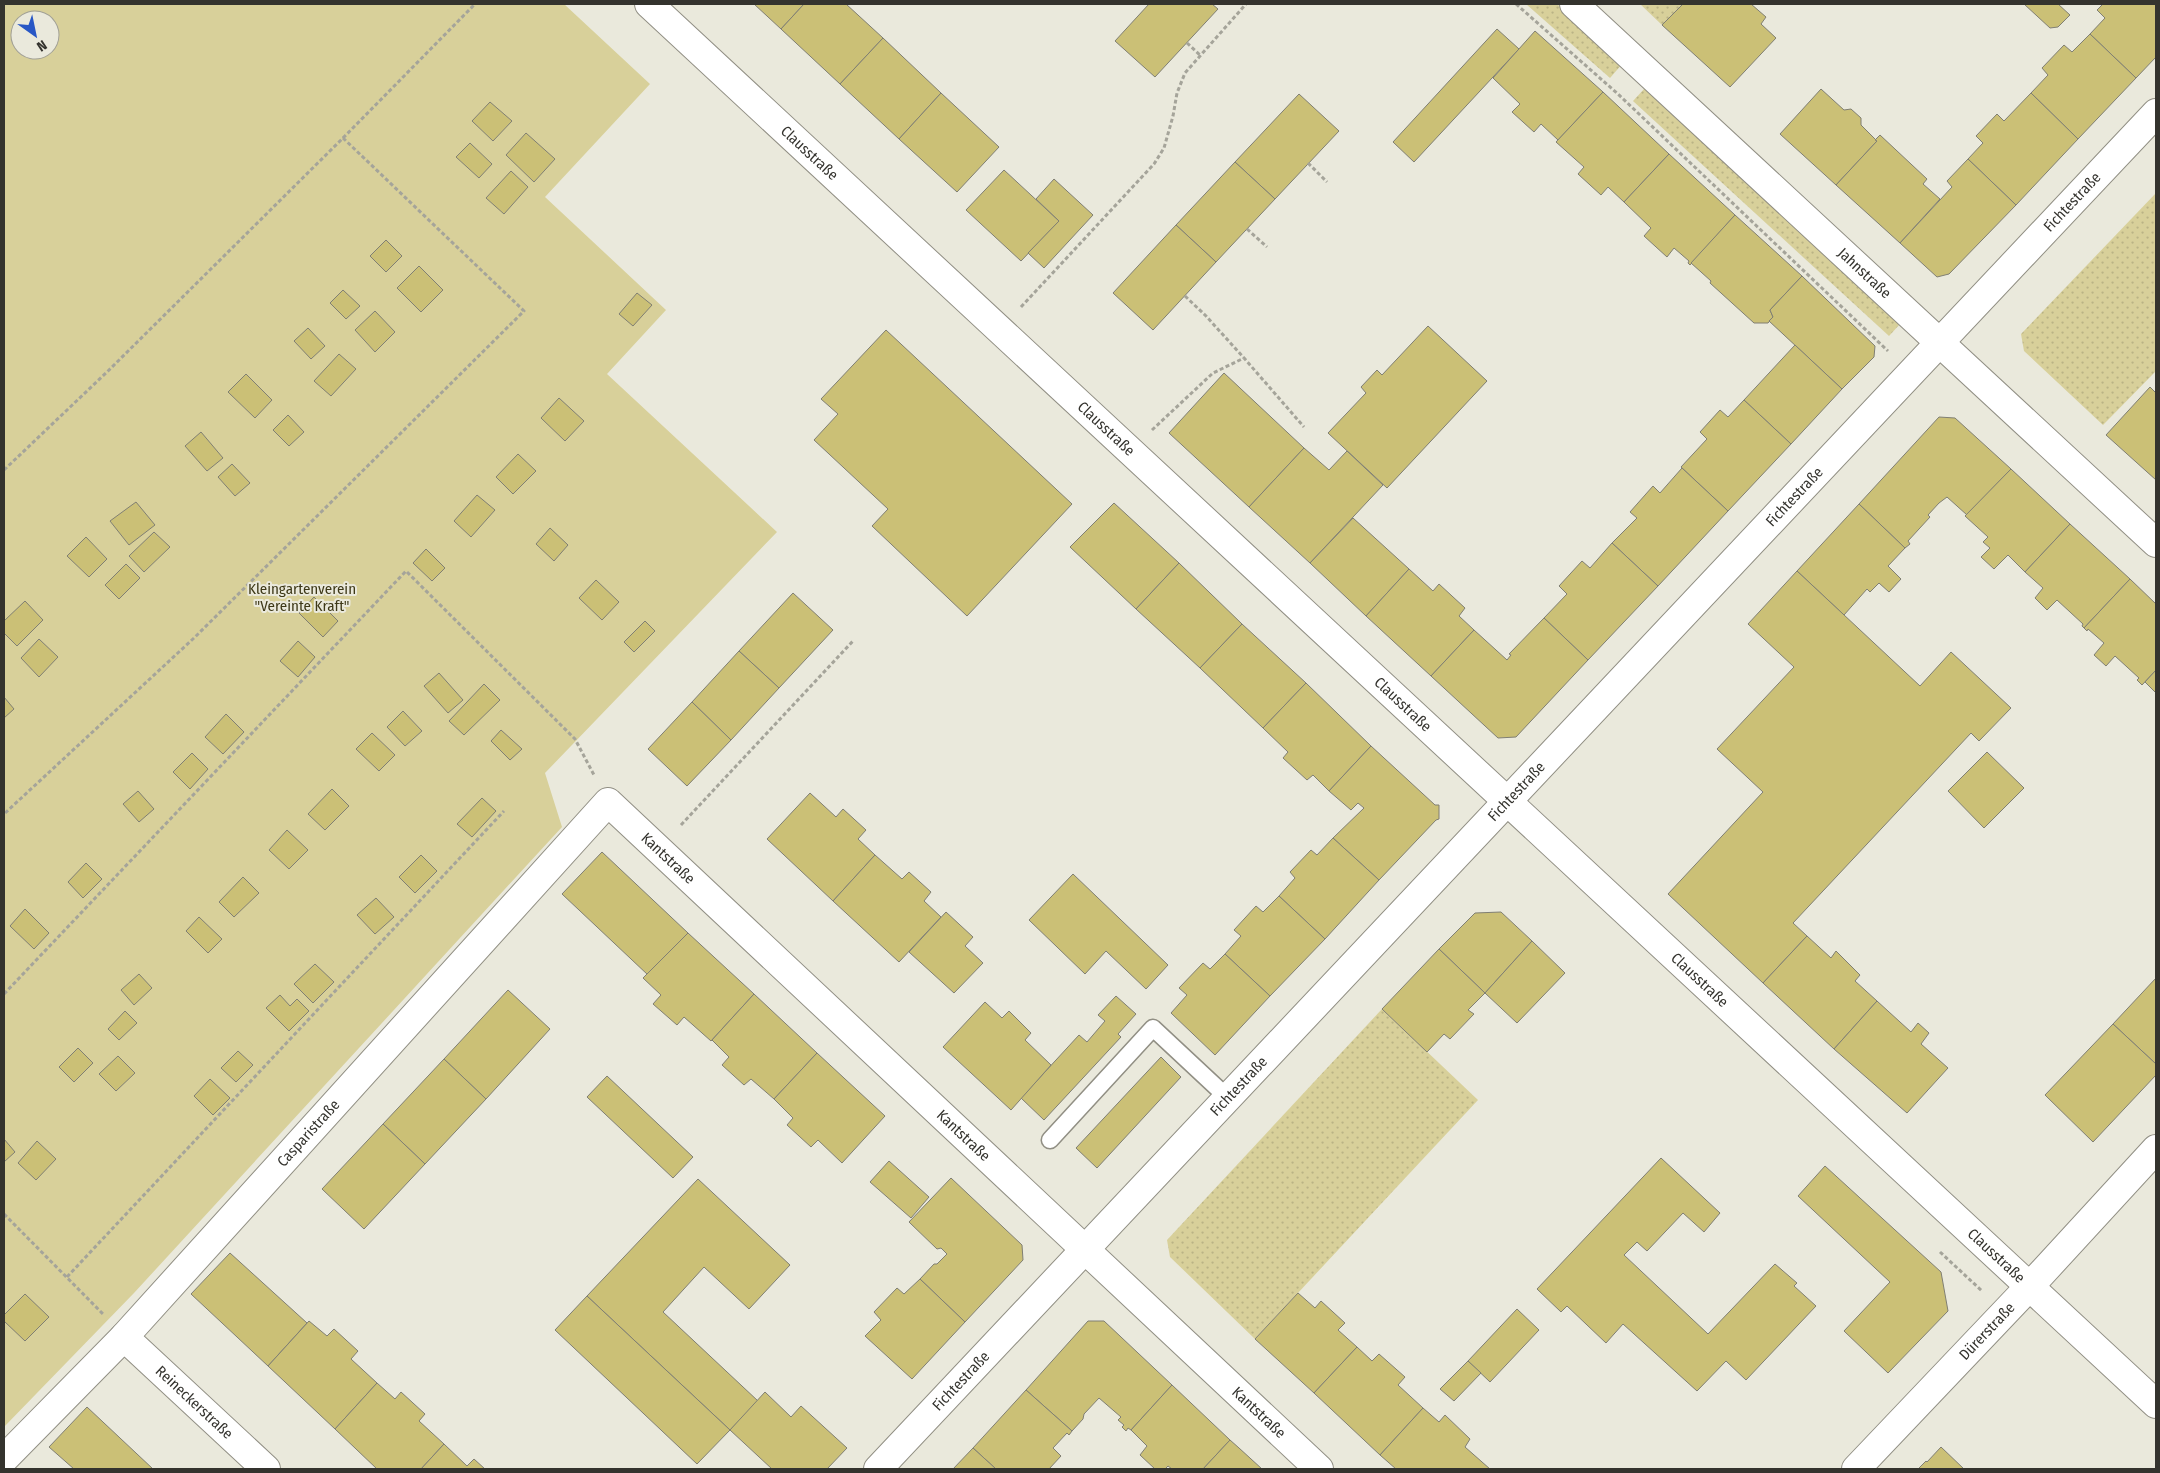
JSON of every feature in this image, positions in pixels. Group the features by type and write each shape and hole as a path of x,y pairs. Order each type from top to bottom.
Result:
{"street":[{"name":"Clausstraße","path":"649,4 2156,1404"},
{"name":"Jahnstraße","path":"1574,4 2156,543"},
{"name":"Fichtestraße","path":"878,1469 2156,113"},
{"name":"Kantstraße","path":"608,802 1320,1469"},
{"name":"Casparistraße","path":"4,1459 124,1337 608,802"},
{"name":"Dürerstraße","path":"1856,1469 2030,1286 2156,1149"},
{"name":"Reineckerstraße","path":"124,1337 266,1469"}],"lane":[{"path":"1050,1140 1153,1028 1228,1098"}],"path":[{"path":"4,470 108,371 343,138 474,4"},
{"path":"1000,330 1154,164 1164,148 1185,73 1246,4"},
{"path":"1516,4 1618,94 1880,342 1908,376"},
{"path":"1187,43 1200,55"},
{"path":"4,814 194,638 524,311 343,138"},
{"path":"1308,164 1327,182"},
{"path":"1247,229 1267,247"},
{"path":"1185,296 1206,316 1304,427"},
{"path":"1130,450 1213,373 1244,358"},
{"path":"4,994 406,571 575,739 608,802"},
{"path":"659,848 853,641"},
{"path":"67,1277 504,811"},
{"path":"4,1214 124,1337"}],"green space":[{"name":"Kleingartenverein \"Vereinte Kraft\"","path":"4,4 564,4 650,84 545,197 666,310 607,374 777,532 545,773 562,827 134,1293 4,1427"},
{"path":"1526,4 1557,4 1623,63 1610,78"},
{"path":"1640,4 1683,4 1662,25"},
{"path":"1645,88 1901,323 1889,336 1633,101"},
{"path":"2156,193 2156,371 2103,425 2024,351 2021,334"},
{"path":"1382,1009 1478,1100 1255,1339 1170,1257 1167,1240"}],"building":[{"path":"754,4 804,4 781,29"},
{"path":"804,4 846,4 883,38 840,84 781,29"},
{"path":"1149,4 1212,4 1218,9 1155,77 1115,41"},
{"path":"1683,4 1751,4 1766,17 1761,24 1776,38 1730,87 1662,25"},
{"path":"2024,4 2058,4 2070,15 2058,27 2050,28"},
{"path":"2103,4 2156,4 2156,57 2136,78 2090,34 2105,18 2097,10"},
{"path":"1497,29 1519,49 1414,162 1393,142"},
{"path":"1535,31 1603,92 1558,140 1541,124 1534,132 1512,112 1520,104 1493,78"},
{"path":"2090,34 2136,78 2078,139 2031,93 2048,75 2042,68 2064,45 2072,52"},
{"path":"883,38 941,93 899,139 840,84"},
{"path":"1821,89 1844,110 1851,109 1861,118 1861,125 1877,141 1836,185 1780,134"},
{"path":"1603,92 1669,154 1624,202 1608,187 1601,195 1578,174 1584,167 1556,142"},
{"path":"941,93 999,147 957,192 899,139"},
{"path":"2031,93 2078,139 2016,205 1968,159 1983,143 1976,136 1997,114 2004,121"},
{"path":"1299,94 1339,131 1275,199 1235,162"},
{"path":"490,102 512,121 493,141 472,121"},
{"path":"526,133 555,159 534,182 506,155"},
{"path":"1880,135 1927,179 1923,184 1940,199 1900,243 1836,185 1877,141 1875,140"},
{"path":"470,143 492,164 479,178 456,157"},
{"path":"1669,154 1735,215 1690,265 1689,261 1674,248 1667,257 1644,236 1651,228 1624,202"},
{"path":"1968,159 2016,205 1949,274 1937,277 1900,243 1952,187 1947,181"},
{"path":"1235,162 1275,199 1216,262 1176,225"},
{"path":"1004,170 1059,221 1021,261 966,210"},
{"path":"511,171 528,187 504,214 486,198"},
{"path":"1054,179 1093,215 1044,268 1028,253 1059,221 1036,199"},
{"path":"1735,215 1802,276 1770,310 1773,317 1768,323 1754,323 1691,263"},
{"path":"1176,225 1216,262 1153,330 1113,293"},
{"path":"386,240 402,256 386,272 370,256"},
{"path":"419,266 443,290 421,312 397,288"},
{"path":"1802,276 1875,346 1874,357 1842,389 1769,321 1773,317 1770,310"},
{"path":"343,290 360,306 346,319 330,303"},
{"path":"637,293 652,305 633,326 619,314"},
{"path":"375,311 395,332 375,352 355,330"},
{"path":"1428,326 1487,381 1387,488 1328,433 1366,393 1361,387 1377,370 1382,375"},
{"path":"308,328 325,346 311,359 294,341"},
{"path":"886,330 1072,504 967,616 872,526 888,509 814,440 838,414 821,399"},
{"path":"1795,345 1842,389 1791,444 1744,400"},
{"path":"339,354 356,369 331,396 314,381"},
{"path":"1224,373 1304,448 1249,507 1169,433"},
{"path":"246,374 272,400 255,418 228,392"},
{"path":"2150,387 2156,393 2156,480 2106,435"},
{"path":"559,398 584,421 565,441 541,418"},
{"path":"1744,400 1791,444 1728,511 1681,467 1707,439 1700,432 1720,410 1728,417"},
{"path":"288,415 304,432 289,446 273,430"},
{"path":"1939,417 1955,418 2011,469 1967,515 1947,497 1928,515 1930,517 1908,541 1910,544 1905,548 1859,504"},
{"path":"201,432 223,458 207,471 185,446"},
{"path":"1304,448 1329,470 1347,451 1383,485 1310,563 1249,507"},
{"path":"518,454 536,471 513,494 496,477"},
{"path":"232,464 250,483 235,496 218,477"},
{"path":"1682,468 1728,511 1658,586 1612,543 1637,518 1630,512 1653,486 1660,493"},
{"path":"2011,469 2070,524 2025,572 2008,555 1994,569 1981,557 1990,548 1983,542 1988,537 1965,516"},
{"path":"477,495 495,510 471,537 454,521"},
{"path":"136,502 155,525 129,545 110,521"},
{"path":"1114,503 1179,563 1136,609 1070,547"},
{"path":"1859,504 1905,548 1888,566 1901,579 1889,592 1879,583 1870,592 1867,589 1844,615 1797,571"},
{"path":"1353,518 1409,569 1366,616 1310,563"},
{"path":"2070,524 2130,579 2084,628 2083,624 2057,600 2047,610 2035,598 2043,588 2025,572"},
{"path":"550,528 568,545 554,561 536,544"},
{"path":"154,532 170,547 144,572 129,556"},
{"path":"86,537 107,559 89,577 67,556"},
{"path":"1612,543 1658,586 1588,660 1544,618 1567,594 1559,586 1582,561 1590,568"},
{"path":"426,549 445,568 432,581 413,563"},
{"path":"1179,563 1242,624 1200,668 1136,609"},
{"path":"126,564 140,578 119,599 105,585"},
{"path":"1409,569 1433,591 1439,584 1465,608 1459,616 1474,630 1431,676 1366,616"},
{"path":"1797,571 1920,686 1951,652 2011,708 1979,741 1971,733 1793,923 1807,936 1763,983 1668,894 1763,792 1717,749 1794,667 1748,624"},
{"path":"2130,579 2156,604 2156,670 2142,685 2137,680 2139,678 2115,656 2106,666 2094,655 2104,643 2088,629 2087,631 2084,628"},
{"path":"596,580 619,602 602,620 579,598"},
{"path":"793,593 833,630 779,688 739,651"},
{"path":"314,597 338,621 323,637 299,613"},
{"path":"25,601 43,620 17,646 4,633 4,621"},
{"path":"1544,618 1588,660 1516,737 1498,738 1431,676 1474,630 1507,660 1511,655 1509,654"},
{"path":"645,621 655,631 634,652 624,642"},
{"path":"1242,624 1306,683 1263,728 1200,668"},
{"path":"39,639 58,657 39,677 21,658"},
{"path":"298,641 315,657 298,677 280,661"},
{"path":"739,651 779,688 731,740 692,702"},
{"path":"2156,670 2156,693 2145,682"},
{"path":"439,673 463,700 448,713 424,686"},
{"path":"1306,683 1371,746 1329,791 1313,775 1307,780 1283,758 1288,752 1263,728"},
{"path":"484,684 500,700 464,735 449,721"},
{"path":"4,697 14,709 4,718"},
{"path":"692,702 731,740 687,786 648,749"},
{"path":"403,711 422,731 405,746 387,727"},
{"path":"226,714 244,732 223,754 205,737"},
{"path":"501,730 522,749 510,760 491,741"},
{"path":"372,733 395,755 379,771 356,749"},
{"path":"1371,746 1435,805 1439,805 1439,819 1379,880 1333,838 1364,808 1358,803 1351,810 1329,791"},
{"path":"1987,752 2024,788 1984,828 1948,791"},
{"path":"192,753 208,769 190,789 173,772"},
{"path":"332,789 349,806 325,830 308,814"},
{"path":"138,791 154,809 139,822 123,804"},
{"path":"810,793 836,817 843,809 866,830 858,839 875,855 833,901 767,839"},
{"path":"482,798 496,811 472,837 457,824"},
{"path":"287,830 308,850 289,869 269,850"},
{"path":"1333,838 1379,880 1325,939 1279,896 1295,878 1290,872 1311,850 1317,855"},
{"path":"602,852 688,933 648,975 562,894"},
{"path":"421,855 437,871 415,893 399,877"},
{"path":"875,855 902,879 909,872 931,892 924,901 941,917 899,962 833,901"},
{"path":"86,863 102,879 83,898 68,882"},
{"path":"1073,874 1168,965 1146,989 1106,951 1085,974 1029,920"},
{"path":"243,877 259,893 234,917 219,902"},
{"path":"1279,896 1325,939 1270,996 1225,954 1241,936 1234,930 1256,906 1263,912"},
{"path":"376,898 394,917 375,934 357,915"},
{"path":"25,909 49,933 34,949 10,926"},
{"path":"946,912 973,937 965,946 983,963 954,993 909,952"},
{"path":"1501,912 1532,941 1485,993 1439,949 1475,913"},
{"path":"199,917 222,939 208,953 186,931"},
{"path":"688,933 754,994 711,1041 684,1017 677,1025 653,1004 661,995 643,978"},
{"path":"1807,936 1831,958 1836,951 1860,975 1855,981 1877,1001 1834,1049 1763,983"},
{"path":"1532,941 1565,973 1517,1023 1485,993"},
{"path":"1439,949 1485,993 1468,1010 1474,1014 1450,1039 1444,1034 1427,1052 1382,1009"},
{"path":"1225,954 1270,996 1215,1055 1171,1013 1187,995 1179,988 1203,963 1210,969"},
{"path":"315,964 334,982 313,1003 294,984"},
{"path":"139,974 152,988 134,1005 121,990"},
{"path":"2156,978 2156,1064 2113,1024"},
{"path":"508,990 550,1029 486,1099 444,1059"},
{"path":"754,994 817,1053 774,1099 751,1079 744,1085 722,1065 729,1057 712,1040"},
{"path":"280,995 290,1006 297,999 309,1011 289,1031 266,1008"},
{"path":"1116,996 1136,1014 1118,1034 1121,1037 1044,1120 1021,1098 1079,1035 1087,1042 1105,1021 1098,1015"},
{"path":"1877,1001 1911,1032 1918,1023 1929,1033 1921,1044 1948,1068 1907,1113 1834,1049"},
{"path":"985,1002 1002,1018 1009,1011 1031,1033 1025,1040 1051,1065 1011,1110 943,1047"},
{"path":"125,1011 137,1023 119,1040 108,1029"},
{"path":"2113,1024 2156,1064 2156,1075 2093,1142 2045,1095"},
{"path":"78,1048 93,1063 74,1082 59,1067"},
{"path":"238,1051 253,1065 236,1082 221,1068"},
{"path":"817,1053 885,1116 842,1163 818,1140 811,1147 787,1125 793,1118 774,1099"},
{"path":"118,1056 135,1073 116,1091 99,1074"},
{"path":"1161,1057 1181,1077 1097,1168 1076,1148"},
{"path":"444,1059 486,1099 425,1164 383,1124"},
{"path":"607,1076 693,1157 673,1178 587,1097"},
{"path":"210,1079 230,1098 213,1115 194,1096"},
{"path":"383,1124 425,1164 364,1229 322,1189"},
{"path":"4,1139 15,1152 4,1162"},
{"path":"37,1141 56,1159 36,1180 18,1163"},
{"path":"1661,1158 1720,1213 1704,1232 1683,1213 1647,1251 1637,1242 1624,1255 1708,1334 1775,1264 1797,1283 1794,1286 1816,1306 1746,1380 1726,1361 1697,1391 1623,1324 1606,1343 1567,1306 1561,1312 1537,1289"},
{"path":"889,1161 929,1197 911,1218 870,1182"},
{"path":"1825,1166 1941,1272 1948,1311 1888,1373 1844,1331 1890,1282 1798,1196"},
{"path":"951,1178 1022,1245 1023,1260 965,1322 920,1279 947,1254 941,1248 937,1249 909,1222"},
{"path":"698,1179 790,1265 749,1309 704,1267 663,1312 758,1401 730,1430 587,1296"},
{"path":"230,1253 307,1323 268,1366 191,1294"},
{"path":"920,1279 965,1322 912,1379 865,1336 881,1320 874,1312 897,1288 904,1294"},
{"path":"1298,1293 1315,1308 1321,1301 1345,1323 1338,1330 1357,1347 1314,1393 1255,1339"},
{"path":"25,1294 49,1317 25,1341 4,1321 4,1315"},
{"path":"587,1296 730,1430 697,1464 555,1330"},
{"path":"1517,1309 1539,1330 1490,1382 1468,1361"},
{"path":"309,1321 327,1336 334,1329 358,1351 351,1359 377,1383 335,1429 268,1366"},
{"path":"1088,1321 1104,1321 1172,1385 1131,1430 1128,1428 1126,1431 1122,1427 1124,1425 1118,1420 1121,1417 1099,1398 1072,1431 1026,1390"},
{"path":"1357,1347 1372,1361 1379,1354 1405,1377 1398,1385 1423,1408 1380,1455 1314,1393"},
{"path":"1468,1361 1481,1373 1454,1401 1440,1389"},
{"path":"377,1383 395,1399 401,1392 425,1414 419,1421 444,1444 421,1469 377,1469 335,1429"},
{"path":"1172,1385 1230,1440 1203,1469 1172,1469 1168,1466 1165,1469 1155,1469 1140,1455 1147,1446 1131,1430"},
{"path":"1026,1390 1072,1431 1069,1435 1067,1433 1053,1448 1061,1456 1049,1469 996,1469 973,1448"},
{"path":"765,1392 791,1417 801,1406 847,1448 827,1469 772,1469 730,1430"},
{"path":"87,1407 153,1469 74,1469 49,1447"},
{"path":"1423,1408 1439,1422 1445,1415 1470,1439 1465,1447 1490,1469 1396,1469 1380,1455"},
{"path":"1230,1440 1239,1448 1262,1469 1203,1469"},
{"path":"444,1444 467,1466 474,1459 485,1469 421,1469"},
{"path":"1941,1447 1964,1469 1918,1469 1927,1462"},
{"path":"973,1448 996,1469 953,1469"}]}
